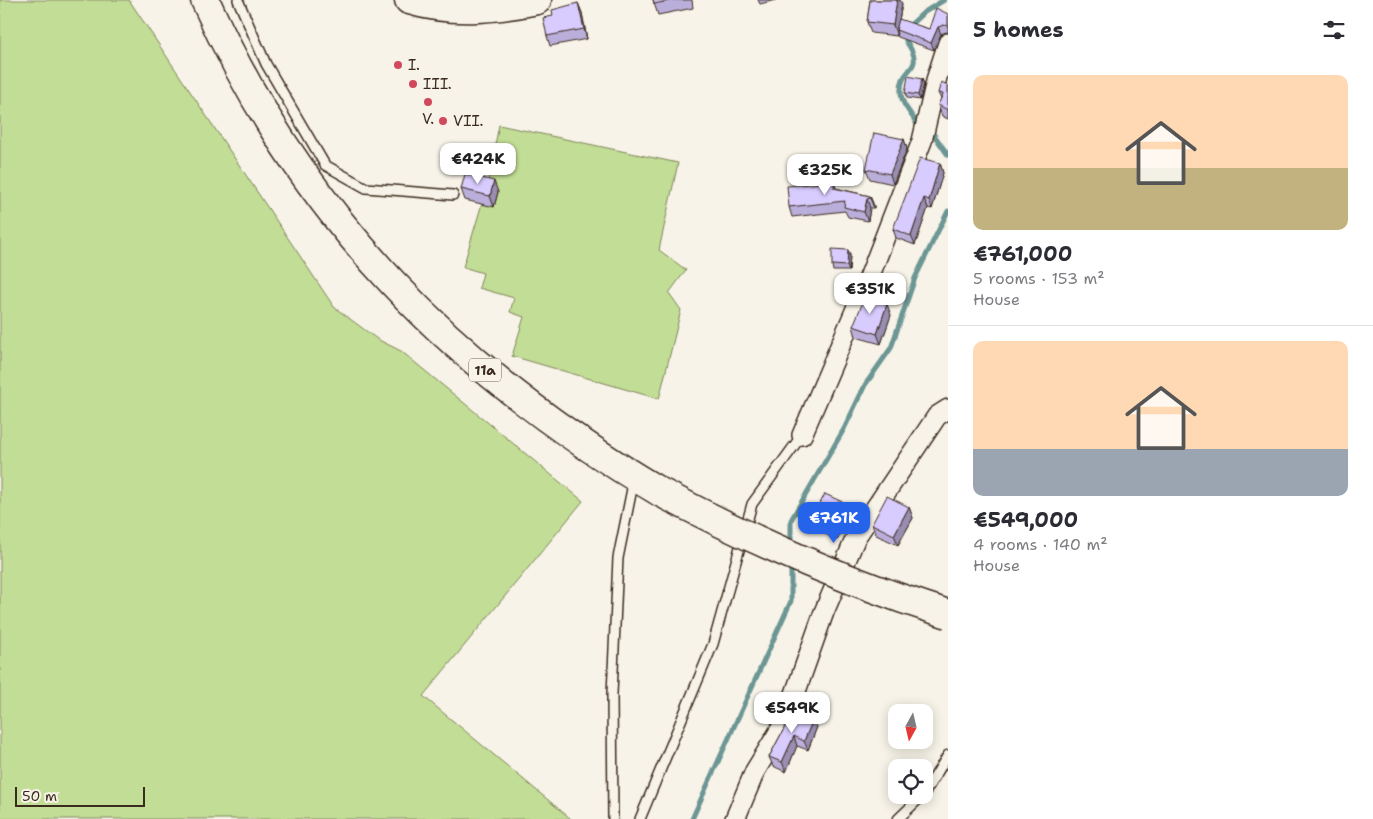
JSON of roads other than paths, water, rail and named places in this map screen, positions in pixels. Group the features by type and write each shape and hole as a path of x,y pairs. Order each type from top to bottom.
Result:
{"main road":[{"name":"11a","path":"205,0 245,83 288,153 335,218 404,297 454,344 498,381 542,414 634,477 660,492 772,549 842,578 948,614"},
{"path":"409,0 449,8 478,9 537,0"}],"street":[{"path":"802,435 868,283 922,141 937,77 948,42"},
{"path":"735,819 755,771 785,722 824,612 856,537 937,416 948,409"}],"lane":[{"path":"238,0 266,64 324,166 366,188 453,195"},
{"path":"640,819 713,644 752,504 802,435"},
{"path":"613,819 612,694 618,558 634,477"},
{"path":"933,779 948,755"},
{"path":"898,819 914,804"}],"waterway":[{"path":"908,27 923,13 944,0"},
{"path":"907,35 906,41 912,51 914,64 904,77 901,93 903,103 918,127"},
{"path":"932,132 948,155"},
{"path":"791,545 791,520 844,429 865,385 891,348 915,278 948,211"},
{"path":"692,819 791,601 791,563"}],"place":[{"name":"I.","path":"398,65"},
{"name":"III.","path":"413,84"},
{"name":"V.","path":"428,102"},
{"name":"VII.","path":"443,121"}]}
